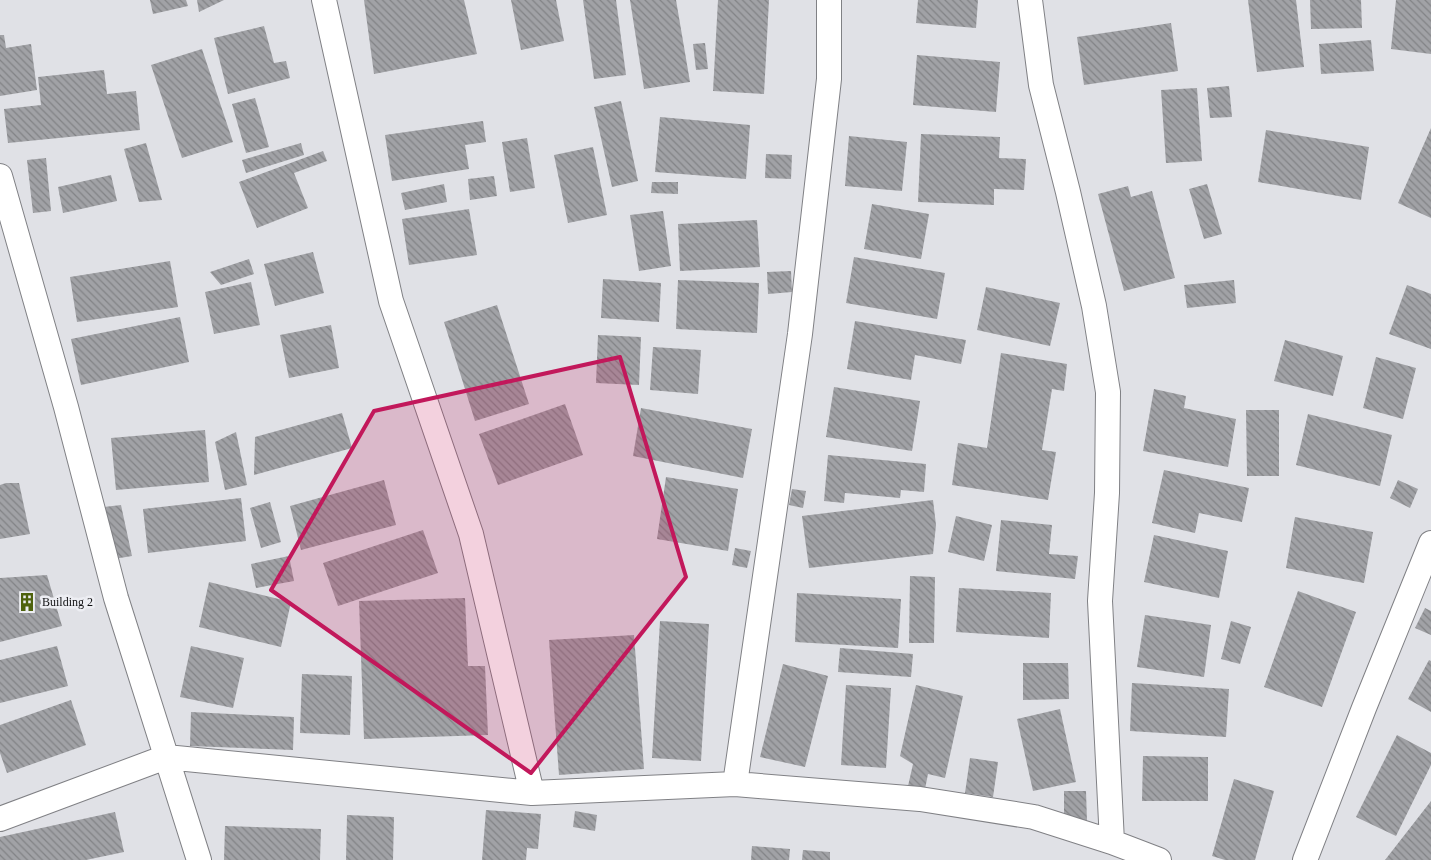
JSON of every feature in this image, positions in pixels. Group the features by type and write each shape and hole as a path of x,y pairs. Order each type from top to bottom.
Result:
{"street":[{"path":"324,0 391,301 471,534 532,793"},
{"path":"735,784 800,334 829,79 829,0"},
{"path":"1030,0 1041,85 1094,306 1108,392 1107,493 1100,601 1112,842"},
{"path":"0,176 66,407 116,598 200,860"},
{"path":"1305,860 1431,543"},
{"path":"0,819 166,757 532,793 735,784 920,798 1034,817 1112,842 1159,860"}],"highlighted area":[{"path":"620,357 686,577 531,773 271,590 374,411"}],"building":[{"path":"150,0 186,0 188,6 153,14"},
{"path":"197,0 224,0 199,12"},
{"path":"364,0 464,0 477,54 374,74"},
{"path":"511,0 556,0 564,41 521,50"},
{"path":"583,0 616,0 626,75 594,79"},
{"path":"630,0 676,0 690,82 644,89"},
{"path":"718,0 769,0 764,94 713,91"},
{"path":"918,0 978,0 976,28 916,23"},
{"path":"1248,0 1296,0 1304,67 1257,72"},
{"path":"1310,0 1361,0 1362,28 1311,29"},
{"path":"1396,0 1431,0 1431,54 1391,49"},
{"path":"1171,23 1178,71 1084,85 1077,37"},
{"path":"264,26 274,63 286,61 290,78 228,94 214,38"},
{"path":"0,35 4,35 6,48 31,44 37,90 0,96"},
{"path":"1371,40 1374,71 1321,74 1319,44"},
{"path":"705,43 708,69 696,70 693,44"},
{"path":"202,49 233,142 182,158 151,65"},
{"path":"917,55 1000,62 996,112 913,105"},
{"path":"104,70 107,94 136,91 140,130 8,143 4,109 41,105 38,77"},
{"path":"1229,86 1232,117 1210,118 1207,88"},
{"path":"1197,88 1202,161 1166,163 1161,90"},
{"path":"255,98 269,147 246,153 232,104"},
{"path":"621,101 638,181 612,187 594,107"},
{"path":"660,117 750,125 746,179 655,172"},
{"path":"483,121 486,142 465,145 469,169 392,181 385,135"},
{"path":"1431,128 1431,218 1398,203"},
{"path":"1266,130 1369,147 1361,200 1258,182"},
{"path":"921,134 1000,137 999,158 1026,159 1024,190 994,189 994,205 918,202"},
{"path":"849,136 907,142 902,191 845,186"},
{"path":"527,138 535,188 510,192 502,142"},
{"path":"146,143 162,200 139,202 124,149"},
{"path":"301,143 304,155 246,173 242,160"},
{"path":"593,147 607,215 568,223 554,155"},
{"path":"323,151 327,161 294,173 308,208 257,228 239,182"},
{"path":"766,154 792,155 791,179 765,178"},
{"path":"46,158 51,211 33,213 27,160"},
{"path":"111,175 117,201 63,213 58,187"},
{"path":"494,176 497,196 470,200 468,179"},
{"path":"652,182 678,182 678,194 651,193"},
{"path":"444,184 447,202 405,210 401,193"},
{"path":"1207,184 1222,234 1204,239 1189,189"},
{"path":"1128,186 1131,197 1152,191 1175,278 1124,291 1098,194"},
{"path":"872,204 929,214 921,259 864,249"},
{"path":"469,209 477,255 409,265 402,219"},
{"path":"663,211 671,266 639,271 630,215"},
{"path":"757,220 760,267 680,271 678,224"},
{"path":"313,252 324,293 275,306 264,264"},
{"path":"854,257 945,273 937,319 846,303"},
{"path":"249,259 254,274 221,285 210,272"},
{"path":"170,261 178,307 77,322 70,277"},
{"path":"791,271 792,292 768,294 767,272"},
{"path":"603,279 661,283 659,322 601,318"},
{"path":"678,280 759,283 757,333 676,329"},
{"path":"1234,280 1236,303 1187,308 1184,285"},
{"path":"251,282 260,325 214,334 205,292"},
{"path":"1407,285 1431,294 1431,349 1389,334"},
{"path":"986,287 1060,303 1050,346 977,330"},
{"path":"497,305 529,404 475,421 444,322"},
{"path":"180,317 189,362 81,385 71,339"},
{"path":"855,321 966,340 961,364 915,355 911,380 847,369"},
{"path":"331,325 339,368 289,378 280,335"},
{"path":"598,335 641,337 639,385 596,383"},
{"path":"1285,340 1343,356 1333,396 1274,381"},
{"path":"653,347 701,350 698,394 650,390"},
{"path":"1001,353 1067,364 1064,391 1052,389 1042,450 1056,452 1048,500 952,485 958,443 987,448"},
{"path":"1376,357 1416,368 1403,419 1363,408"},
{"path":"834,387 920,401 912,451 826,437"},
{"path":"1154,389 1186,396 1184,408 1236,419 1228,467 1143,451"},
{"path":"565,404 583,455 498,485 479,434"},
{"path":"641,408 752,429 743,478 633,456"},
{"path":"1246,410 1279,410 1279,476 1247,476"},
{"path":"342,413 352,448 254,475 255,437"},
{"path":"1308,414 1392,435 1380,486 1296,465"},
{"path":"205,430 209,482 116,490 111,438"},
{"path":"236,432 247,485 225,490 215,442"},
{"path":"828,455 926,464 924,492 901,490 900,498 845,493 844,503 824,501"},
{"path":"1164,470 1249,488 1242,522 1199,513 1195,533 1152,523"},
{"path":"666,477 738,489 728,551 657,539"},
{"path":"384,480 396,525 301,550 290,506"},
{"path":"1398,480 1418,489 1410,508 1390,498"},
{"path":"19,483 30,534 0,539 0,485"},
{"path":"792,489 806,491 803,508 789,505"},
{"path":"241,498 246,541 148,553 143,509"},
{"path":"933,500 936,525 933,554 809,568 802,516"},
{"path":"270,502 281,542 261,548 250,508"},
{"path":"121,505 132,556 114,559 104,507"},
{"path":"956,516 992,525 984,561 948,552"},
{"path":"1295,517 1373,532 1364,583 1286,568"},
{"path":"1001,520 1052,525 1049,554 1078,556 1075,579 996,571"},
{"path":"423,530 438,573 338,606 323,563"},
{"path":"1154,535 1228,551 1219,598 1144,582"},
{"path":"735,548 751,551 747,568 732,565"},
{"path":"289,556 294,581 256,588 251,564"},
{"name":"Building 2","path":"47,575 62,626 0,642 0,578"},
{"path":"910,576 935,577 934,643 909,643"},
{"path":"209,582 291,602 281,647 199,627"},
{"path":"959,588 1051,593 1049,638 956,632"},
{"path":"1298,591 1356,612 1322,707 1264,687"},
{"path":"797,593 901,599 898,648 795,642"},
{"path":"465,598 468,666 485,666 488,735 364,739 359,601"},
{"path":"1425,608 1431,611 1431,635 1415,628"},
{"path":"1145,615 1211,625 1204,677 1137,667"},
{"path":"660,621 709,624 701,761 652,758"},
{"path":"1231,621 1251,627 1240,664 1221,659"},
{"path":"634,635 644,769 559,775 549,640"},
{"path":"57,646 68,686 0,703 0,660"},
{"path":"191,646 244,658 233,708 180,697"},
{"path":"840,648 913,654 911,677 838,672"},
{"path":"1429,660 1431,661 1431,712 1408,699"},
{"path":"1023,663 1068,663 1069,699 1023,700"},
{"path":"783,664 828,676 805,767 760,757"},
{"path":"302,674 352,676 350,735 300,733"},
{"path":"1132,683 1229,689 1226,737 1130,731"},
{"path":"846,685 891,688 886,768 841,765"},
{"path":"916,685 963,696 945,778 928,774 925,789 908,786 913,764 900,756"},
{"path":"71,700 86,745 7,773 0,753 0,725"},
{"path":"1060,709 1076,782 1033,791 1017,719"},
{"path":"191,712 294,717 293,750 190,746"},
{"path":"1397,735 1431,753 1431,765 1396,836 1356,817"},
{"path":"1143,756 1208,757 1208,801 1142,801"},
{"path":"970,758 998,762 993,797 965,793"},
{"path":"1234,779 1274,791 1255,860 1225,860 1212,856"},
{"path":"1064,791 1086,791 1087,821 1064,815"},
{"path":"1431,801 1431,860 1385,860"},
{"path":"486,810 541,814 538,849 527,848 526,860 482,860"},
{"path":"575,811 597,815 595,831 573,827"},
{"path":"115,812 124,852 86,860 0,860 0,837"},
{"path":"347,815 394,817 393,860 346,860"},
{"path":"225,826 321,829 320,860 224,860"},
{"path":"752,846 790,849 789,860 751,860"},
{"path":"803,850 830,852 830,860 802,860"}],"place":[{"name":"Building 2","path":"27,602"}]}
